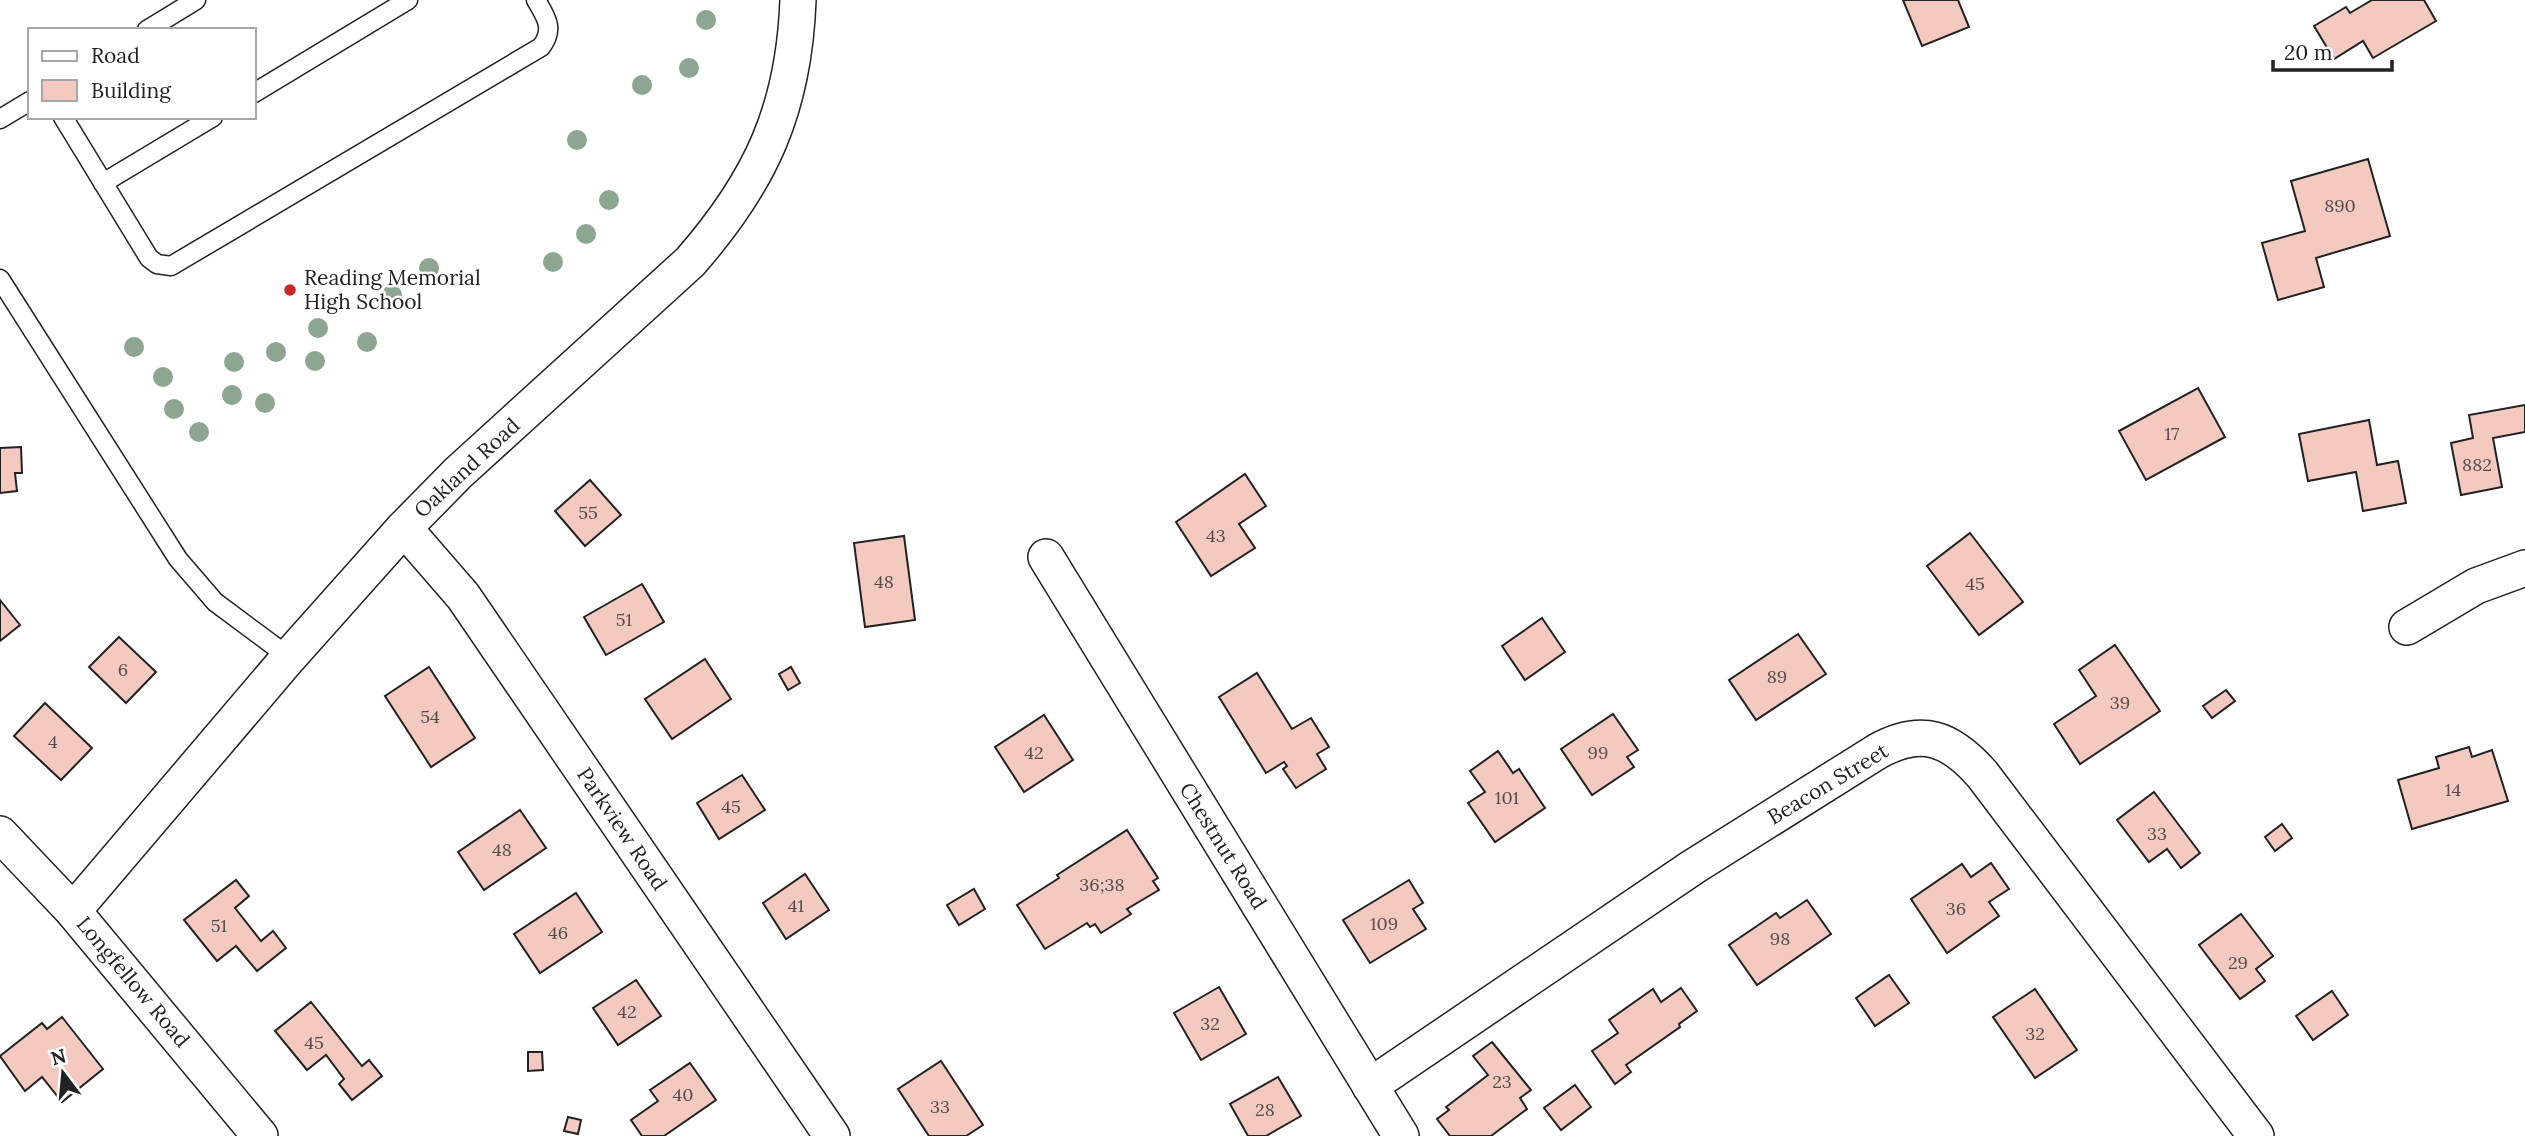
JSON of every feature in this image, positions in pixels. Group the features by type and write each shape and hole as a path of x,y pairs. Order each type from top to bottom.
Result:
{"street":[{"name":"Oakland Road","path":"73,911 289,657 404,528 458,473 690,262 730,214 760,164 787,92 796,40 798,0"},
{"name":"Parkview Road","path":"404,528 463,596 832,1136"},
{"name":"Chestnut Road","path":"1045,557 1401,1136"},
{"path":"2407,627 2476,586 2525,568"},
{"name":"Beacon Street","path":"1370,1086 1693,867 1878,751 1902,740 1931,738 1956,750 1982,774 2256,1136"},
{"name":"Longfellow Road","path":"0,834 73,911 260,1136"}],"lane":[{"path":"149,28 196,0"},
{"path":"256,92 408,0"},
{"path":"64,119 149,258 161,265 175,265 541,47 549,35 549,26 536,0"},
{"path":"0,119 28,101"},
{"path":"103,183 210,119"},
{"path":"0,278 178,559 215,602 289,657"}],"building":[{"path":"1903,0 1958,0 1969,27 1922,46"},
{"path":"2372,0 2424,0 2436,21 2373,58 2363,41 2334,59 2314,26 2346,7 2350,13"},
{"path":"2368,159 2390,236 2316,258 2324,287 2278,300 2262,243 2305,231 2291,181"},
{"path":"2198,388 2225,437 2146,480 2119,431"},
{"path":"2525,405 2525,432 2493,438 2502,487 2461,495 2451,443 2473,438 2469,415"},
{"path":"2369,420 2377,465 2398,461 2406,503 2363,511 2356,472 2308,481 2299,434"},
{"path":"21,447 22,473 15,473 17,491 0,493 0,448"},
{"path":"1245,474 1266,506 1239,524 1255,548 1211,576 1176,522"},
{"path":"590,480 621,515 585,546 555,511"},
{"path":"1970,533 2023,602 1979,635 1927,566"},
{"path":"904,536 915,620 865,627 854,543"},
{"path":"642,584 664,622 606,655 584,617"},
{"path":"0,600 20,625 0,641"},
{"path":"1542,618 1565,652 1525,680 1502,646"},
{"path":"1798,634 1826,674 1756,720 1729,680"},
{"path":"119,637 156,672 126,703 89,667"},
{"path":"2115,645 2160,711 2080,764 2054,724 2096,696 2079,670"},
{"path":"705,659 731,699 672,739 645,699"},
{"path":"429,667 475,738 431,767 385,696"},
{"path":"791,667 800,683 788,690 779,674"},
{"path":"1257,673 1292,729 1311,718 1329,747 1317,754 1326,769 1296,788 1283,769 1287,766 1284,762 1266,773 1219,697"},
{"path":"2226,690 2235,701 2212,718 2203,706"},
{"path":"45,703 92,748 61,780 14,736"},
{"path":"1613,714 1638,750 1627,757 1634,767 1592,795 1561,749"},
{"path":"1044,715 1073,760 1024,792 995,747"},
{"path":"2469,747 2472,757 2492,750 2508,801 2412,829 2398,780 2439,768 2436,757"},
{"path":"1498,751 1513,773 1519,769 1545,808 1495,842 1468,803 1485,792 1470,771"},
{"path":"742,775 765,810 719,839 697,803"},
{"path":"2154,792 2200,853 2181,868 2167,849 2149,862 2117,820"},
{"path":"520,810 546,848 484,890 458,852"},
{"path":"2282,824 2292,838 2275,851 2265,837"},
{"path":"1127,830 1158,878 1153,881 1159,890 1127,909 1131,914 1101,933 1095,924 1090,927 1087,923 1045,949 1017,905 1059,878 1057,875"},
{"path":"1991,863 2009,889 1989,902 1999,916 1947,953 1911,899 1962,864 1971,877"},
{"path":"805,874 829,910 786,939 763,903"},
{"path":"236,880 249,896 235,908 261,941 273,931 286,948 257,971 236,946 217,961 184,920"},
{"path":"1409,880 1423,903 1413,909 1426,929 1370,963 1343,920"},
{"path":"974,889 985,909 959,925 947,905"},
{"path":"576,893 602,932 540,973 514,934"},
{"path":"1807,900 1831,934 1757,985 1729,945 1776,913 1780,918"},
{"path":"2241,914 2273,956 2256,969 2265,981 2240,999 2199,945"},
{"path":"1889,975 1909,1003 1875,1026 1856,998"},
{"path":"636,980 661,1016 618,1045 593,1008"},
{"path":"1219,987 1246,1034 1201,1060 1174,1013"},
{"path":"1681,988 1697,1011 1679,1024 1680,1027 1626,1065 1631,1072 1615,1084 1592,1051 1618,1033 1609,1020 1653,989 1661,1002"},
{"path":"2035,989 2077,1050 2035,1078 1993,1017"},
{"path":"2332,991 2348,1015 2313,1040 2296,1016"},
{"path":"311,1002 362,1066 369,1060 382,1076 352,1100 339,1084 344,1079 326,1055 307,1070 275,1031"},
{"path":"62,1017 103,1069 62,1102 42,1077 25,1091 0,1056 42,1023 47,1029"},
{"path":"1492,1042 1531,1090 1520,1098 1527,1109 1491,1136 1450,1136 1437,1119 1449,1110 1446,1107 1488,1075 1473,1056"},
{"path":"528,1052 542,1052 543,1070 528,1071"},
{"path":"941,1061 983,1125 966,1136 929,1136 898,1089"},
{"path":"690,1063 716,1100 664,1136 642,1136 631,1120 658,1101 650,1090"},
{"path":"1278,1077 1301,1116 1266,1136 1248,1136 1230,1104"},
{"path":"1575,1085 1591,1107 1561,1130 1544,1108"},
{"path":"568,1117 581,1120 578,1134 564,1131"}],"place":[{"name":"Reading Memorial High School","path":"290,290"}]}
